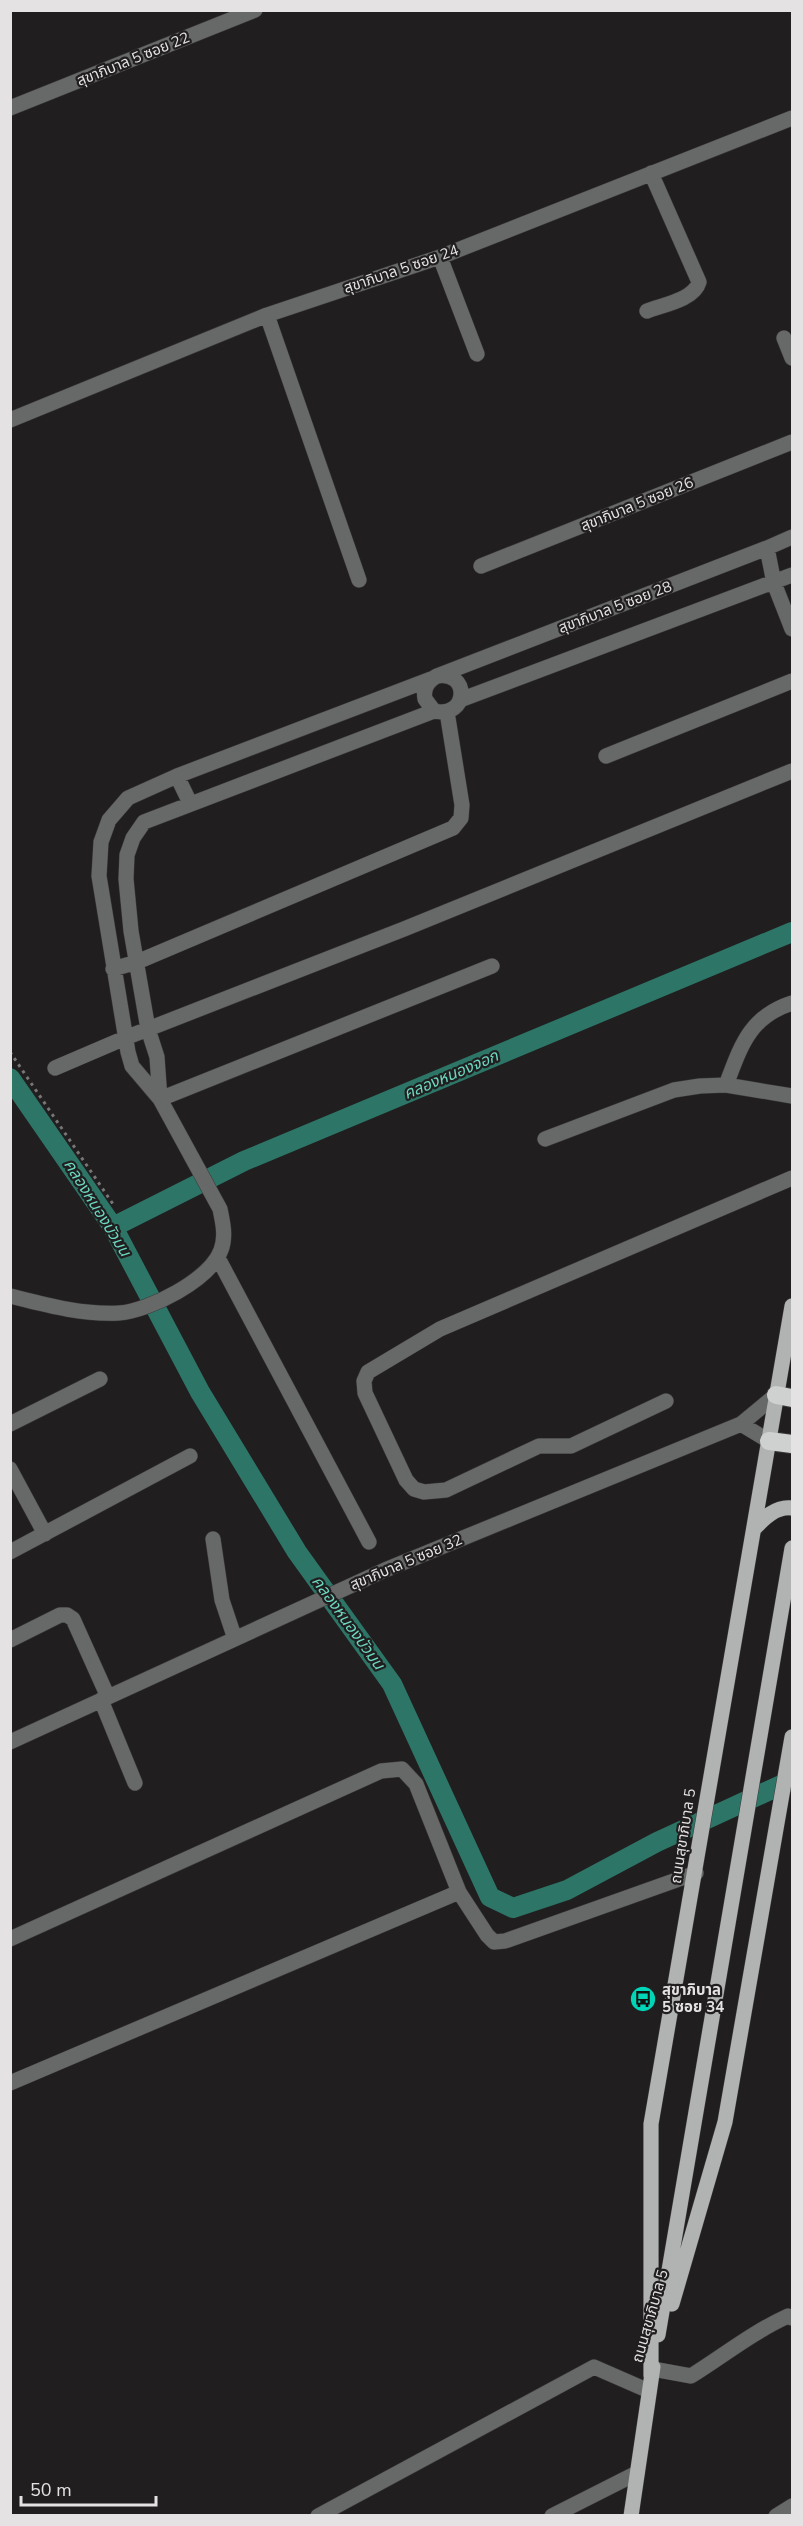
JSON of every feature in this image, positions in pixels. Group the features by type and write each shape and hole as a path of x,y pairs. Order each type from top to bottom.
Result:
{"highway":[{"path":"769,1441 792,1444"}],"main road":[{"name":"ถนนสุขาภิบาล 5","path":"651,2378 651,2124 769,1441 784,1397 792,1306"},
{"path":"754,1529 765,1516 787,1507 792,1508"},
{"name":"ถนนสุขาภิบาล 5","path":"631,2516 651,2378 792,1548"},
{"name":"ถนนสุขาภิบาล 5","path":"651,2378 725,2122 792,1737"}],"street":[{"name":"สุขาภิบาล 5 ซอย 22","path":"10,108 255,10"},
{"name":"สุขาภิบาล 5 ซอย 24","path":"10,420 267,315 440,256 792,118"},
{"path":"647,311 691,294 698,288 699,282 651,173"},
{"path":"440,256 477,354"},
{"path":"267,315 358,580"},
{"path":"784,338 792,358"},
{"name":"สุขาภิบาล 5 ซอย 26","path":"480,566 792,442"},
{"name":"สุขาภิบาล 5 ซอย 28","path":"132,1066 124,1038 99,876 101,842 108,820 128,798 177,776 792,537"},
{"path":"767,548 774,583 792,629"},
{"path":"460,700 792,575"},
{"path":"113,969 137,963 453,828 461,818 462,806 440,711 427,704 424,695 426,686 434,678 448,676 458,683 461,694 457,705 440,711 190,803 144,822 133,838 127,855 126,879 137,963 148,1029 157,1056 160,1098"},
{"path":"606,756 792,681"},
{"path":"55,1068 124,1038 404,929 792,771"},
{"path":"177,776 190,803"},
{"path":"160,1098 492,966"},
{"path":"726,1085 740,1048 754,1026 774,1009 792,1003"},
{"path":"10,1296 79,1311 118,1313 139,1310 206,1273 218,1258 222,1248 224,1225 220,1209 183,1145 160,1098 132,1066 157,1056"},
{"path":"545,1139 674,1090 726,1085 792,1096"},
{"path":"666,1401 571,1446 539,1446 446,1490 424,1492 414,1489 406,1480 365,1393 364,1381 368,1372 440,1329 792,1178"},
{"path":"218,1258 369,1542"},
{"path":"10,1424 100,1379"},
{"name":"สุขาภิบาล 5 ซอย 32","path":"10,1742 343,1589 741,1424 784,1397"},
{"path":"741,1424 769,1441"},
{"path":"10,1552 190,1456"},
{"path":"10,1469 45,1534"},
{"path":"213,1539 222,1600 235,1639"},
{"path":"10,1640 60,1615 67,1615 73,1619 105,1698 135,1783"},
{"path":"10,1939 381,1771 402,1769 416,1784 459,1892 490,1939 499,1942 696,1873"},
{"path":"10,2083 459,1892"},
{"path":"318,2516 594,2367 651,2378 691,2376 734,2350 766,2326 788,2316 792,2318"},
{"path":"552,2516 637,2473"},
{"path":"776,2516 792,2506"}],"path":[{"path":"10,1052 115,1206"}],"waterway":[{"name":"คลองหนองจอก","path":"113,1227 244,1161 792,932"},
{"name":"คลองหนองบัวมน","path":"10,1078 113,1227 200,1392 297,1552 392,1684 490,1897 513,1908 567,1890 657,1842 792,1780"}],"place":[{"name":"สุขาภิบาล 5 ซอย 34","path":"643,1999"}]}
